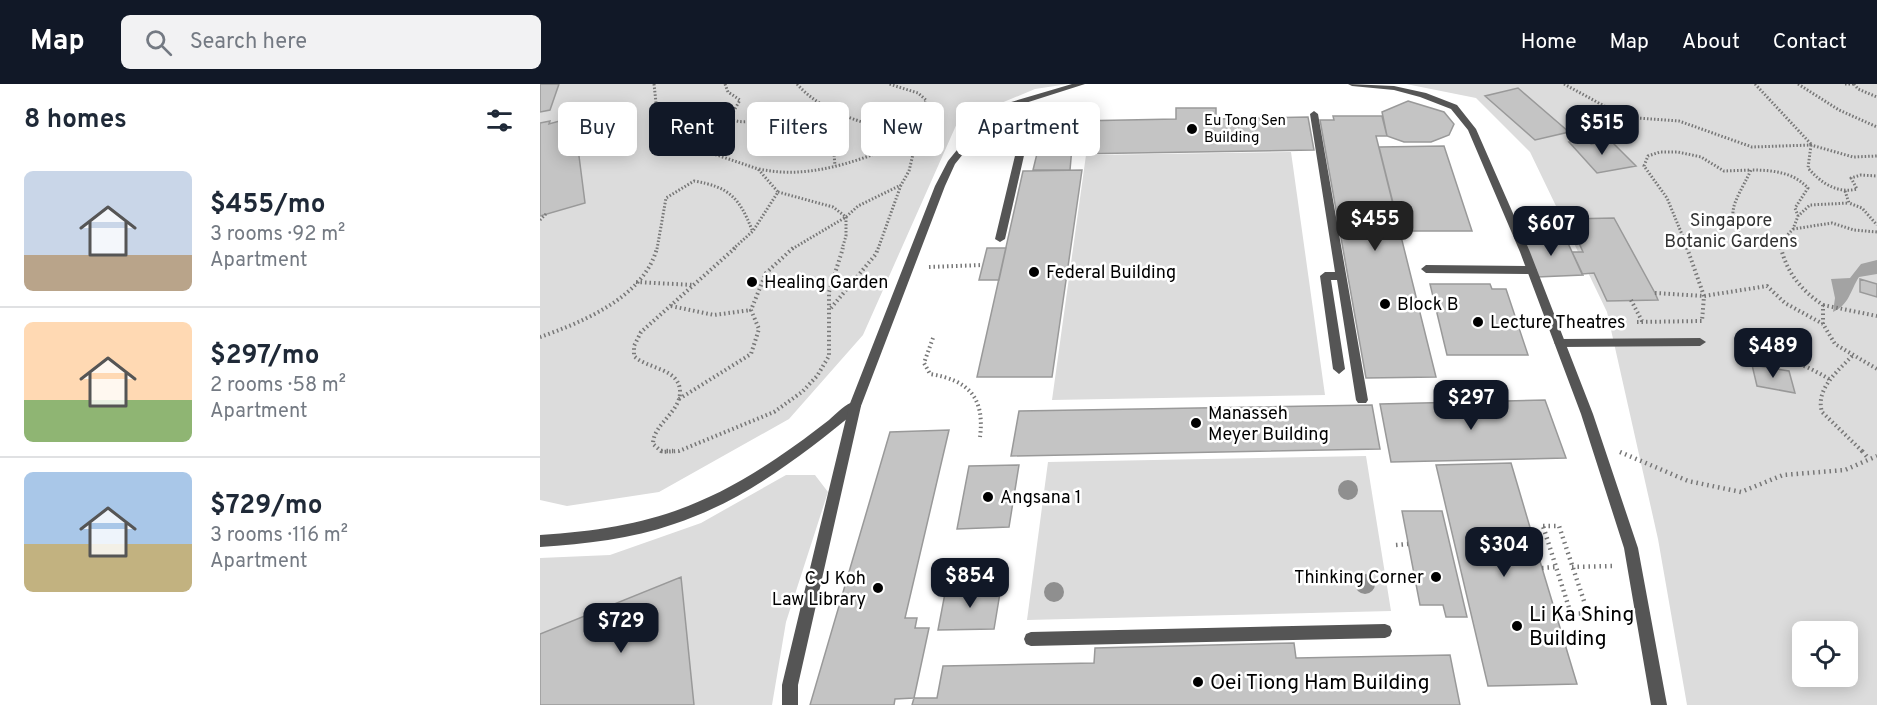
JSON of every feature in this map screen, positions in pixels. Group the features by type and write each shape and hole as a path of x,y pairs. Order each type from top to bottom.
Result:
{"street":[{"path":"1021,102 1081,84"},
{"path":"1352,84 1394,88 1454,106 1472,129 1532,270 1560,343 1631,548 1659,705"},
{"path":"1314,114 1314,134 1342,276 1362,400"},
{"path":"790,705 790,685 855,406 940,186 957,156"},
{"path":"1000,239 1020,156"},
{"path":"1426,269 1532,270"},
{"path":"1339,369 1325,276 1342,276"},
{"path":"1560,343 1701,342"},
{"path":"540,541 590,538 647,527 720,500 796,453 855,406"},
{"path":"1031,639 1385,631"}],"path":[{"path":"654,84 657,112 670,128 708,152 758,169 787,173 836,166 865,156"},
{"path":"725,84 728,92 740,100 731,117 735,122 747,123"},
{"path":"797,84 803,93 817,102"},
{"path":"889,84 918,93 926,102"},
{"path":"1564,84 1617,113 1638,118 1679,121 1752,147 1811,145 1852,157 1877,156"},
{"path":"1755,84 1785,114 1811,145 1808,168 1821,181 1845,191 1857,189 1851,178 1862,175 1877,176"},
{"path":"1798,84 1839,110 1877,126"},
{"path":"1845,84 1854,84 1858,89 1877,97"},
{"path":"1704,296 1667,198 1644,166 1648,156 1660,152 1678,152 1701,157 1724,171 1771,170 1793,176 1804,182 1808,188 1795,208 1798,216"},
{"path":"835,156 836,166"},
{"path":"831,309 876,254 901,185 909,171 913,156"},
{"path":"758,169 778,192 833,207 846,217"},
{"path":"1748,248 1733,227 1731,215 1733,205 1740,197 1751,170"},
{"path":"540,337 578,322 613,301 645,273 655,254 666,198 694,181 724,187 741,206 753,231"},
{"path":"678,400 751,354 759,329 751,310 766,273 796,245 846,217 858,206 901,185"},
{"path":"1845,191 1849,203"},
{"path":"778,192 753,231 641,332 632,350 635,358 642,364 671,374 678,380 681,389 678,400 653,438 653,444 662,452 679,451 774,412 802,392 817,376 829,356 831,309 829,292 846,236 846,217"},
{"path":"1744,243 1780,243 1793,229 1798,216 1810,205 1849,203 1862,208 1877,225"},
{"path":"540,220 546,214"},
{"path":"1793,229 1832,222 1854,230 1877,231"},
{"path":"1780,243 1783,257 1794,281 1808,296 1823,305 1877,316"},
{"path":"910,268 982,265"},
{"path":"636,282 695,285"},
{"path":"1655,293 1704,296 1767,286 1785,303 1823,324 1835,344 1877,369"},
{"path":"1631,300 1642,321"},
{"path":"1823,305 1823,324"},
{"path":"670,306 714,315 751,310"},
{"path":"933,338 924,363 930,374 945,375 974,396 981,405 983,422 980,437"},
{"path":"1852,356 1829,379 1820,393 1819,407 1827,420 1845,432 1869,459"},
{"path":"1770,368 1768,360 1772,358 1785,360 1829,379"},
{"path":"1595,440 1688,481 1741,492 1783,475 1845,470 1877,456"},
{"path":"1543,526 1559,526 1572,567 1588,613 1571,614 1543,526"},
{"path":"1396,544 1408,544"},
{"path":"1572,567 1634,565"},
{"path":"1542,568 1556,567"}],"green space":[{"name":"Healing Garden","path":"540,84 1068,84 1035,89 1004,102 956,102 956,126 944,153 944,102 861,102 861,156 942,156 863,335 789,419 659,492 567,506 540,500"},
{"name":"Singapore Botanic Gardens","path":"1406,84 1877,84 1877,705 1687,705 1658,539 1607,312 1530,152 1476,98"},
{"path":"1291,152 1325,395 1052,400 1086,156"},
{"path":"1366,456 1391,611 1027,620 1048,462"},
{"path":"786,475 815,475 828,492 786,622 772,705 540,705 540,558 610,555 701,523"}],"shaded area":[{"path":"1877,260 1877,274 1859,277 1846,302 1833,312 1835,298 1831,279 1850,278 1861,264"}],"building":[{"path":"540,84 559,84 550,110 540,112"},
{"path":"1518,88 1569,132 1535,140 1485,96"},
{"path":"1408,101 1444,112 1454,124 1449,135 1431,142 1404,142 1387,136 1382,112"},
{"name":"Eu Tong Sen Building","path":"1176,108 1216,108 1216,119 1308,117 1314,150 1100,154 1100,121 1176,119"},
{"name":"Block B","path":"1333,116 1382,116 1387,136 1376,136 1436,377 1366,378 1320,120 1334,120"},
{"path":"550,121 549,124 558,121 558,156 579,156 585,203 540,216 540,123"},
{"path":"1587,139 1591,144 1611,141 1636,166 1597,173 1569,142"},
{"path":"1444,146 1472,231 1400,231 1379,147"},
{"path":"1036,156 1071,156 1070,170 1033,170"},
{"name":"Federal Building","path":"1082,170 1052,377 977,377 1023,171"},
{"path":"1614,218 1658,300 1607,301 1594,273 1582,274 1572,252 1583,252 1568,219"},
{"path":"1565,237 1583,275 1537,277 1521,238"},
{"path":"987,248 1006,248 999,280 979,280"},
{"path":"1860,279 1877,284 1877,297 1860,292"},
{"name":"Lecture Theatres","path":"1430,284 1490,284 1492,289 1506,289 1528,355 1447,355"},
{"path":"1752,365 1789,371 1795,393 1757,386"},
{"path":"1545,400 1566,458 1391,462 1380,404"},
{"name":"Manasseh Meyer Building","path":"1372,405 1380,449 1011,456 1019,411"},
{"name":"C J Koh Law Library","path":"949,430 905,618 917,618 915,628 929,628 914,698 895,699 894,705 810,705 890,432"},
{"name":"Li Ka Shing Building","path":"1511,463 1577,684 1488,686 1436,465"},
{"name":"Angsana 1","path":"1019,465 1009,527 957,529 969,466"},
{"name":"Thinking Corner","path":"1402,511 1442,511 1467,617 1446,617 1443,605 1420,605"},
{"path":"681,577 694,705 540,705 540,634"},
{"path":"1001,587 994,629 938,630 946,588"},
{"name":"Oei Tiong Ham Building","path":"1294,643 1296,658 1450,655 1460,705 912,705 914,698 937,698 943,666 1094,663 1095,648"}],"place":[{"name":"Eu Tong Sen Building","path":"1192,129"},
{"name":"Federal Building","path":"1034,272"},
{"name":"Healing Garden","path":"752,282"},
{"name":"Block B","path":"1385,304"},
{"name":"Lecture Theatres","path":"1478,322"},
{"name":"Manasseh Meyer Building","path":"1196,423"},
{"name":"Angsana 1","path":"988,497"},
{"name":"Thinking Corner","path":"1436,577"},
{"name":"C J Koh Law Library","path":"878,588"},
{"name":"Li Ka Shing Building","path":"1517,626"},
{"name":"Oei Tiong Ham Building","path":"1198,682"}]}
